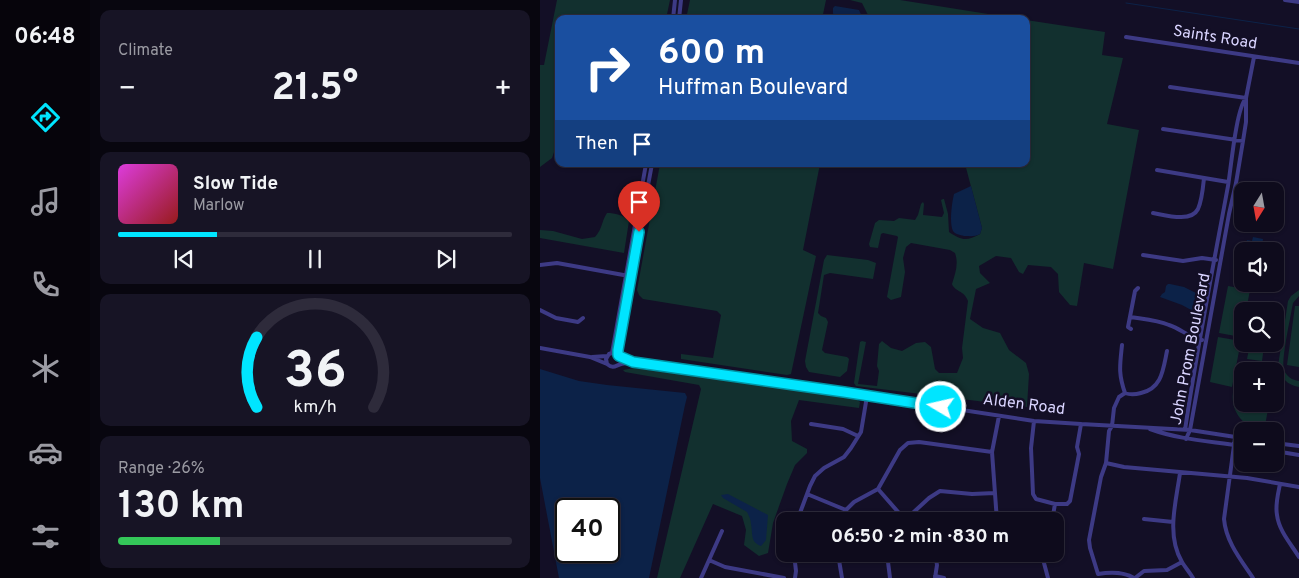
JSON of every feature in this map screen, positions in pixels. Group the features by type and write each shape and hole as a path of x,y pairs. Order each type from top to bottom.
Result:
{"street":[{"path":"673,15 675,0"},
{"path":"679,15 681,0"},
{"path":"1285,0 1299,2"},
{"name":"Saints Road","path":"1126,38 1299,64"},
{"name":"John Prom Boulevard","path":"1186,439 1190,430 1238,170 1246,122 1246,98 1254,57"},
{"path":"1170,87 1246,98"},
{"name":"John Prom Boulevard","path":"1186,439 1185,429 1237,122 1242,102 1246,98"},
{"path":"1163,129 1243,141"},
{"path":"1231,164 1238,170"},
{"path":"540,348 590,357 611,367 619,364 618,355 628,276 646,167"},
{"path":"590,357 607,356 612,353 651,167"},
{"path":"1157,170 1228,182"},
{"path":"1153,213 1186,217 1195,213 1200,202 1204,178"},
{"path":"1143,255 1183,261 1202,258 1221,261"},
{"path":"540,265 556,263 628,276"},
{"path":"1131,328 1128,326 1135,291 1138,288"},
{"path":"540,310 556,318 578,322 583,318"},
{"path":"1130,317 1167,324 1189,336 1206,341"},
{"path":"1122,345 1119,372 1124,393"},
{"path":"1124,393 1131,395 1154,388 1160,380 1167,351"},
{"path":"612,353 618,355"},
{"name":"Alden Road","path":"618,355 633,362"},
{"path":"607,356 607,364"},
{"name":"Alden Road","path":"619,364 633,362 1034,421 1185,429 1234,438"},
{"path":"1098,574 1091,554 1089,540 1101,477 1106,463 1109,431 1112,426 1114,408 1119,397 1124,393"},
{"path":"800,512 816,476 824,468 844,457 858,436 862,428 867,396"},
{"path":"996,512 992,452 999,416"},
{"path":"1034,421 1031,448 1033,494 1036,499 1055,504 1067,504 1070,501 1079,454 1076,447 1080,424"},
{"path":"811,424 843,429 858,436"},
{"name":"Alden Road","path":"1146,428 1186,439 1234,445"},
{"path":"807,494 846,510 854,502 878,489 900,450 908,443 919,442 992,452"},
{"path":"1284,444 1299,446"},
{"path":"1234,451 1224,520 1225,529 1231,544 1253,578"},
{"path":"1284,452 1299,454"},
{"path":"1106,463 1124,467 1180,473 1230,476 1299,487"},
{"path":"1180,473 1173,522 1174,543 1182,562 1193,578"},
{"path":"1280,484 1277,506 1278,521 1299,557"},
{"path":"878,489 897,512"},
{"path":"914,512 929,498 940,492 994,493"},
{"path":"1054,512 1055,504"},
{"path":"1144,519 1173,522"},
{"path":"701,578 722,531"},
{"path":"709,560 724,567 784,578"},
{"path":"795,562 795,578"},
{"path":"839,562 842,578"},
{"path":"888,562 890,578"},
{"path":"936,562 935,577 944,578"},
{"path":"1044,562 1048,578"},
{"path":"1093,577 1098,574 1113,573 1134,578 1144,570 1166,570 1182,562"}],"green space":[{"path":"557,0 670,0 667,15 555,15 555,149 552,158 540,167 540,65 544,65"},
{"path":"690,0 826,0 823,15 687,15"},
{"path":"850,0 900,0 994,15 868,15 862,3"},
{"path":"1030,21 1105,32 1102,55 1123,58 1107,124 1139,130 1113,269 1084,263 1077,306 1070,305 1059,292 1058,274 1051,267 1028,265 1023,274 1019,272 1011,258 996,256 979,266 980,273 990,283 976,289 970,319 983,328 1000,333 1009,350 1026,363 1029,374 1027,407 856,386 854,383 860,342 862,341 866,342 858,384 877,386 879,344 882,341 891,348 902,351 916,343 925,342 931,347 935,369 939,373 957,373 963,358 962,348 968,301 952,284 957,265 955,253 950,250 911,243 906,247 903,258 905,272 901,297 891,300 887,297 898,237 883,233 881,234 878,248 870,247 869,244 875,223 879,220 894,221 899,218 915,220 923,202 923,215 942,217 944,213 941,200 944,199 948,214 949,232 964,239 980,234 982,228 966,167 1030,167"},
{"path":"659,167 819,167 803,250 816,256 791,374 787,375 681,359 681,354 713,358 721,315 717,311 643,299 637,290"},
{"path":"607,213 619,215 629,221 624,253 540,238 540,230 553,231 582,239 595,237"},
{"path":"827,255 868,260 876,263 873,279 830,273 824,275 818,313 826,318 828,322 822,350 825,353 849,359 847,371 840,377 809,372 805,361 824,260"},
{"path":"1228,286 1234,287 1234,292 1250,292 1248,302 1234,302 1234,336 1219,333"},
{"path":"1299,290 1299,296 1293,303 1283,362 1279,362 1280,352 1284,352 1284,327 1288,301"},
{"path":"1295,306 1299,306 1299,367 1287,365"},
{"path":"1218,337 1234,340 1234,352 1239,352 1237,362 1234,362 1232,387 1210,382"},
{"path":"1248,352 1263,352 1262,361 1247,359"},
{"path":"634,368 855,398 860,402 859,408 799,400 791,421 792,441 807,449 807,453 795,465 776,512 768,553 759,556 744,545 746,530 742,516 713,504 680,578 657,578 701,389 699,385 625,372 623,370"},
{"path":"1284,370 1292,379 1299,381 1299,387 1291,385 1285,380"},
{"path":"1236,412 1268,412 1266,422 1243,422"}],"water":[{"path":"835,6 859,10 861,15 834,15 833,8"},
{"path":"971,186 982,228 978,235 964,236 953,231 951,218 952,202 954,194"},
{"path":"1253,237 1263,239 1262,242 1247,242 1247,240 1252,241"},
{"path":"1168,284 1184,287 1196,293 1195,310 1193,311 1160,297 1165,292"},
{"path":"540,369 579,381 685,393 687,397 649,578 559,578 556,563 620,563 620,498 555,498 555,557 540,478"},
{"path":"728,494 768,515 766,540 761,546 754,540 751,521 747,512 721,495"}],"waterway":[{"path":"1126,3 1299,29"}],"route":[{"path":"639,232 618,350 619,356 633,362 941,407"}]}
